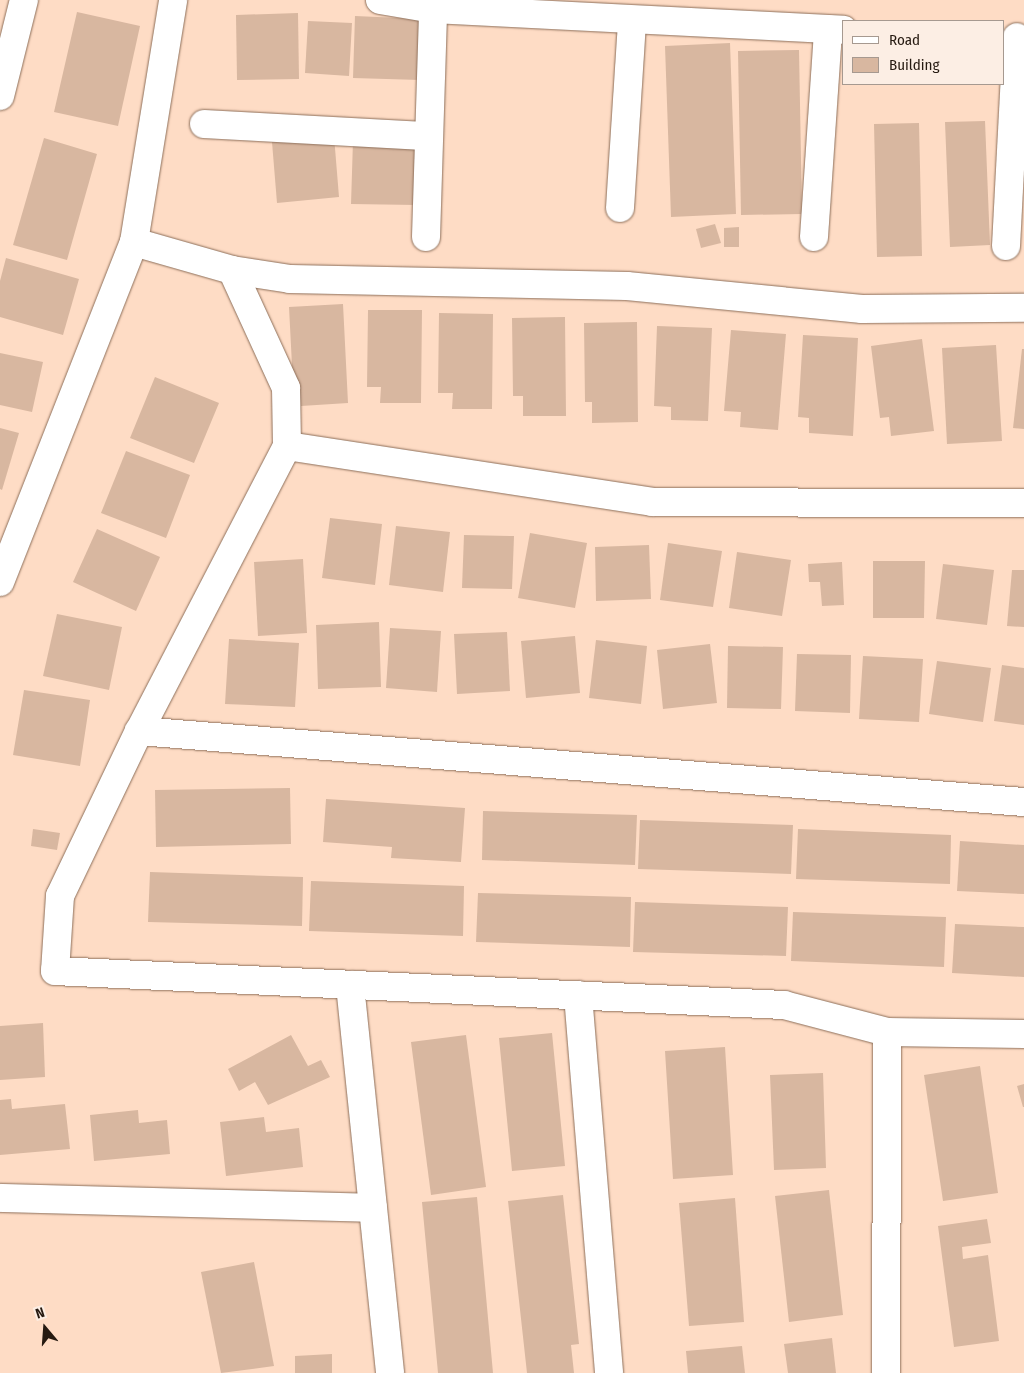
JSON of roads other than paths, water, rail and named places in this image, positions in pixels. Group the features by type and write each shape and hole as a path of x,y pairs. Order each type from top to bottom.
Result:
{"street":[{"path":"0,96 24,0"},
{"path":"0,582 134,242 173,0"},
{"path":"380,0 433,9 632,21 835,29 814,237"},
{"path":"426,237 433,9"},
{"path":"620,208 632,21"},
{"path":"1006,246 1015,37"},
{"path":"204,124 428,136"},
{"path":"134,242 232,270 290,279 627,286 862,309 1024,308"},
{"path":"232,270 286,388 288,446 139,731 60,896 56,971 784,1005 887,1032 1024,1034"},
{"path":"288,446 652,502 1024,503"},
{"path":"139,731 1024,802"},
{"path":"350,985 390,1373"},
{"path":"578,996 609,1373"},
{"path":"886,1373 887,1032"},
{"path":"0,1198 373,1208"}]}
